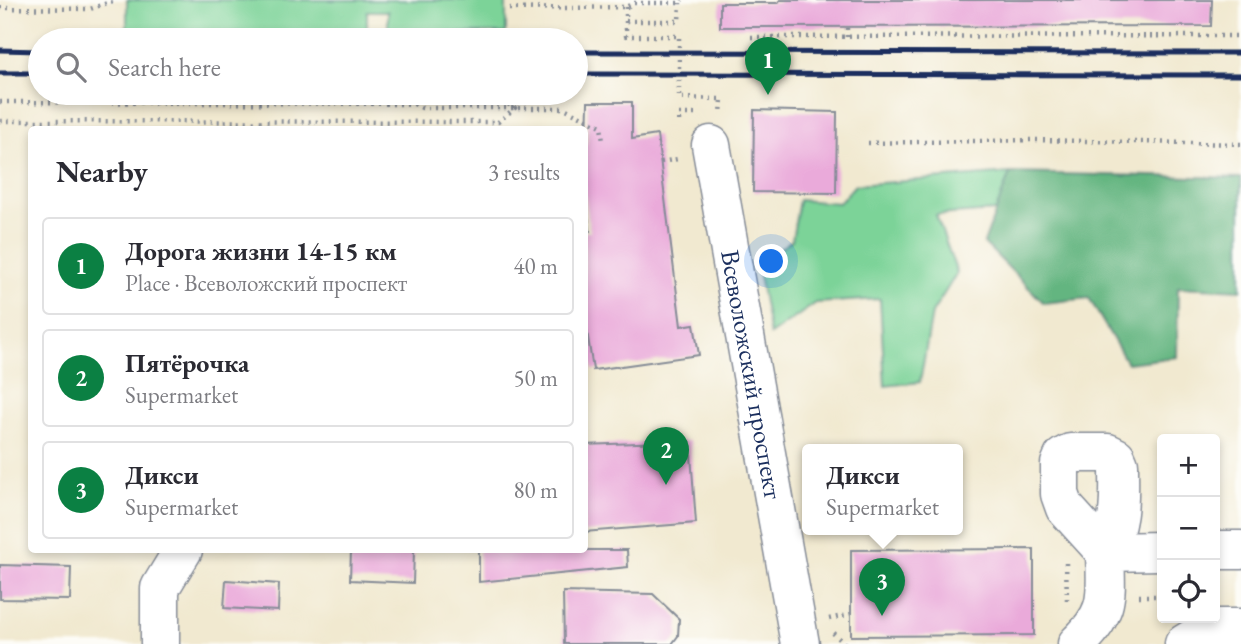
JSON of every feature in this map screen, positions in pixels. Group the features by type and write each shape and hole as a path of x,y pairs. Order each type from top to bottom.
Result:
{"street":[{"name":"Всеволожский проспект","path":"702,133 800,644"},
{"path":"1220,550 1241,550"},
{"path":"1077,644 1101,615 1106,596 1105,552 1157,551"},
{"path":"160,644 160,588 181,553"},
{"path":"1184,644 1210,628 1241,628"}],"path":[{"path":"0,8 90,9 116,0"},
{"path":"509,9 626,7 634,1 681,2 679,21 626,21"},
{"path":"626,7 626,36 679,36 679,98 722,99 722,114 702,133 660,162"},
{"path":"846,37 847,27"},
{"path":"751,37 1241,36"},
{"path":"0,102 28,102"},
{"path":"416,105 422,108 564,108 601,126 603,142"},
{"path":"509,105 515,108"},
{"path":"0,121 498,122 515,108"},
{"path":"679,121 679,114 702,133"},
{"path":"868,143 1033,140 1241,144"},
{"path":"1066,552 1067,607"}],"green space":[{"path":"127,0 506,0 506,28 388,28 388,11 367,11 367,28 127,28"},
{"path":"1010,173 996,211 936,215 957,273 932,313 920,382 885,386 880,299 816,303 770,335 757,265 792,240 799,200 839,203 855,185"},
{"path":"1010,173 1241,178 1241,290 1178,287 1177,357 1127,363 1089,298 1044,303 984,243"}],"building":[{"path":"780,0 1212,0 1211,26 720,27 720,3 778,3"},
{"path":"588,102 632,102 632,139 657,135 681,326 694,324 699,355 593,370 588,337 590,231"},
{"path":"754,110 837,112 836,193 753,192"},
{"path":"690,441 696,523 588,532 588,445"},
{"path":"1034,549 1034,635 851,636 851,550"},
{"path":"588,550 627,550 628,567 479,582 479,553 588,553"},
{"path":"351,553 414,553 413,583 350,580"},
{"path":"0,565 71,567 70,600 0,599"},
{"path":"226,580 279,584 278,611 224,608"},
{"path":"563,592 653,594 679,619 678,636 672,644 564,644"}],"railway":[{"path":"0,50 28,51"},
{"path":"588,52 1241,53"},
{"path":"0,73 28,73"},
{"path":"588,74 1241,75"}],"place":[{"name":"Дорога жизни 14-15 км","path":"768,95"},
{"name":"Пятёрочка","path":"666,485"},
{"name":"Дикси","path":"882,616"}]}
